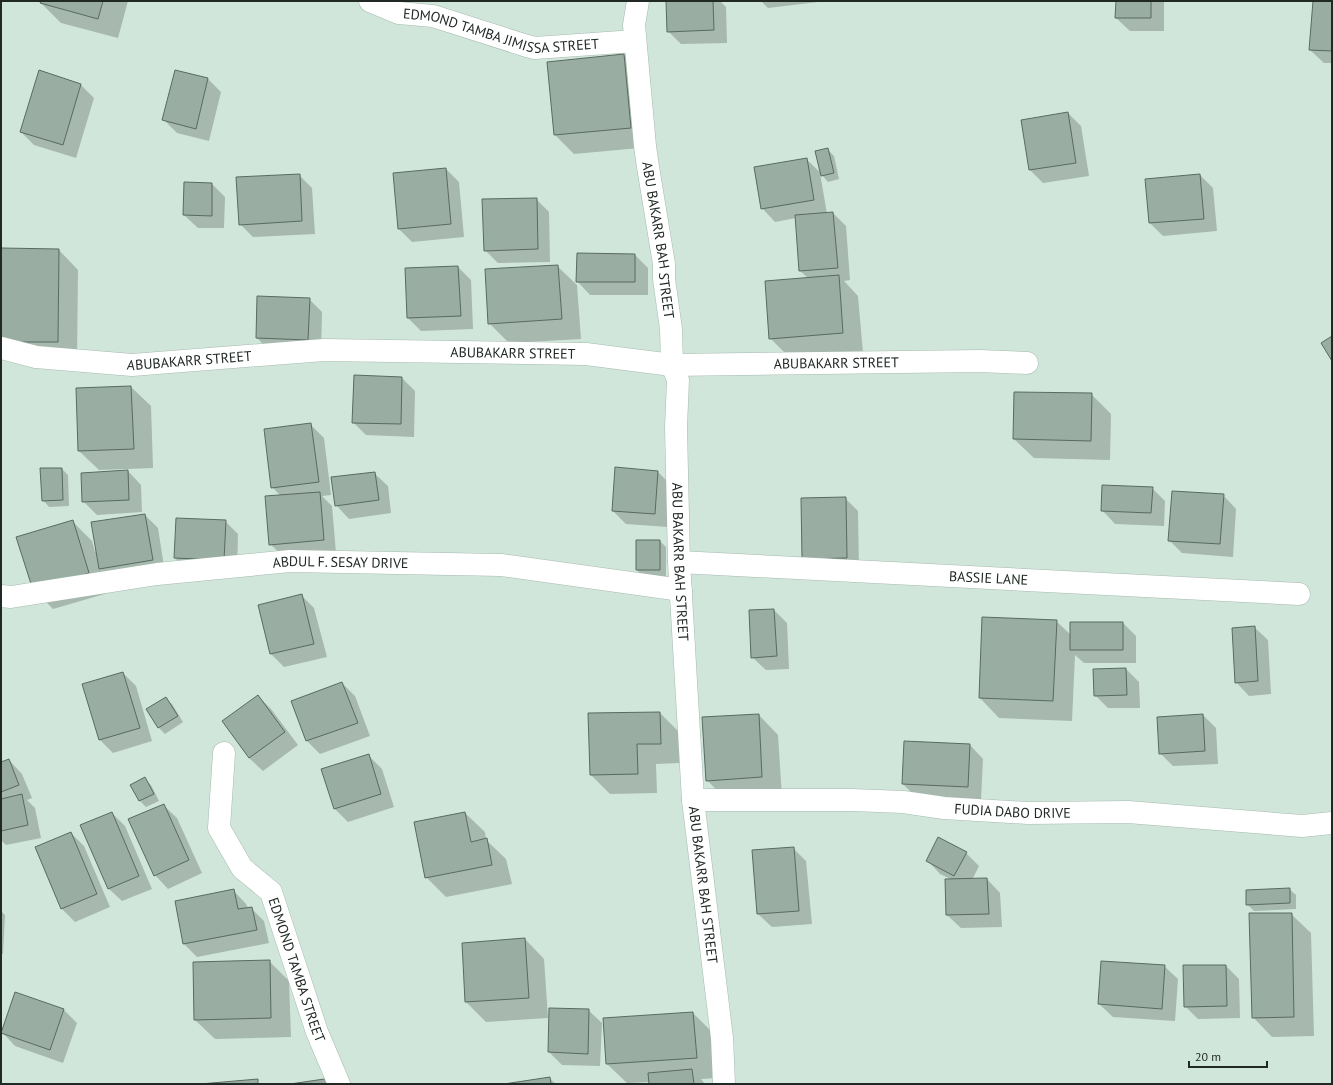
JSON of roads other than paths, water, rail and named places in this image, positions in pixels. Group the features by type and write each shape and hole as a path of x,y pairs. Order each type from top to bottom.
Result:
{"street":[{"name":"EDMOND TAMBA JIMISSA STREET","path":"370,1 399,13 434,16 535,48 635,41"},
{"path":"635,41 634,25 638,1"},
{"name":"ABU BAKARR BAH STREET","path":"635,41 648,168 663,257 664,279 672,329 672,365 678,380 676,427 679,562 693,800 722,1038 724,1084"},
{"name":"ABUBAKARR STREET","path":"1,348 36,357 132,365 324,350 586,354 672,365 980,361 1027,363"},
{"name":"ABDUL F. SESAY DRIVE","path":"1,596 11,597 157,574 290,561 501,565 681,590"},
{"name":"BASSIE LANE","path":"679,562 1299,594"},
{"name":"EDMOND TAMBA STREET","path":"224,753 219,828 242,868 271,892 317,1032 339,1084"},
{"name":"FUDIA DABO DRIVE","path":"693,800 852,800 903,802 944,808 1028,813 1128,812 1302,826 1332,823"}]}
